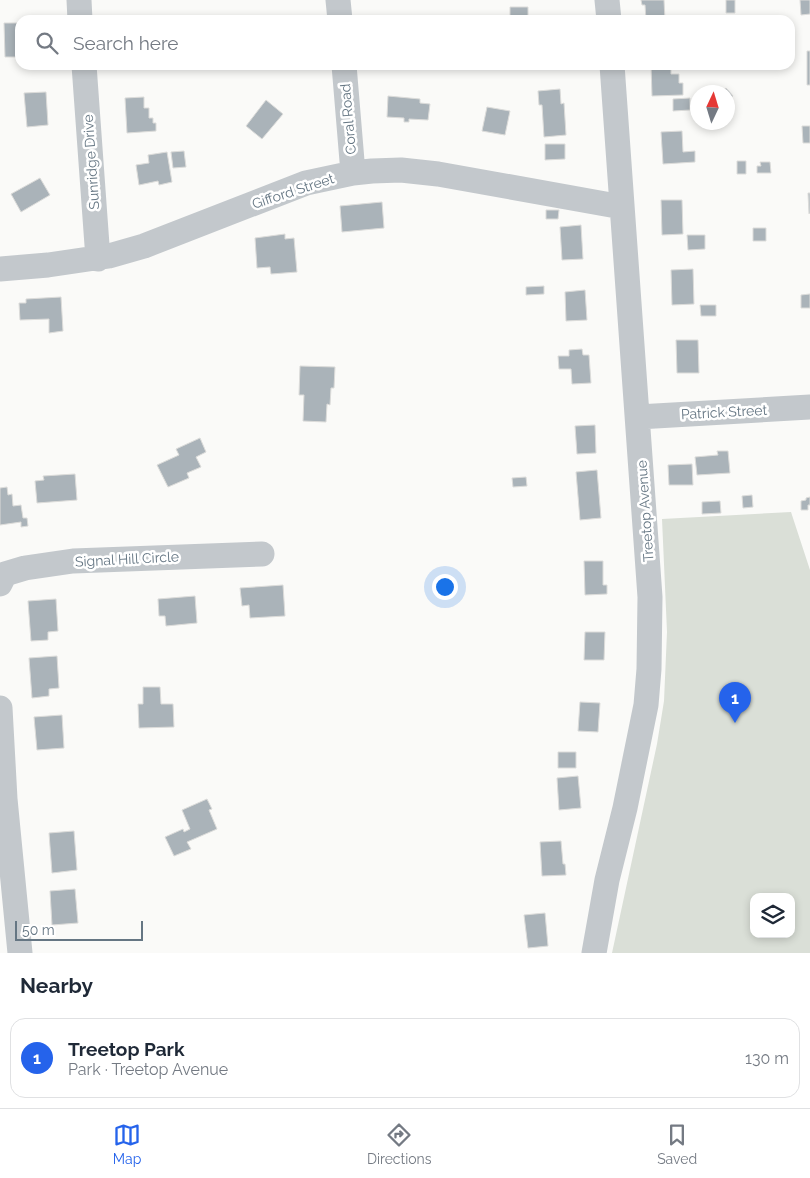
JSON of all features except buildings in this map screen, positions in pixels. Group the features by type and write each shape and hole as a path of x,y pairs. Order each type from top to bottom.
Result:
{"street":[{"path":"78,0 80,15"},
{"path":"338,0 340,15"},
{"path":"607,0 608,15"},
{"name":"Sunridge Drive","path":"84,70 98,259"},
{"name":"Coral Road","path":"344,70 353,173"},
{"name":"Treetop Avenue","path":"594,953 607,880 625,808 646,705 649,669 650,597 612,70"},
{"name":"Gifford Street","path":"0,268 98,259 144,246 306,184 353,173 401,170 438,174 622,207"},
{"name":"Patrick Street","path":"638,417 810,407"},
{"name":"Signal Hill Circle","path":"0,584 5,574 24,568 73,561 262,554"},
{"path":"0,708 5,799 20,953"}],"shaded area":[{"path":"791,512 810,570 810,953 612,953 657,744 664,701 667,632 662,519"}],"place":[{"name":"Treetop Park","path":"735,723"}]}
